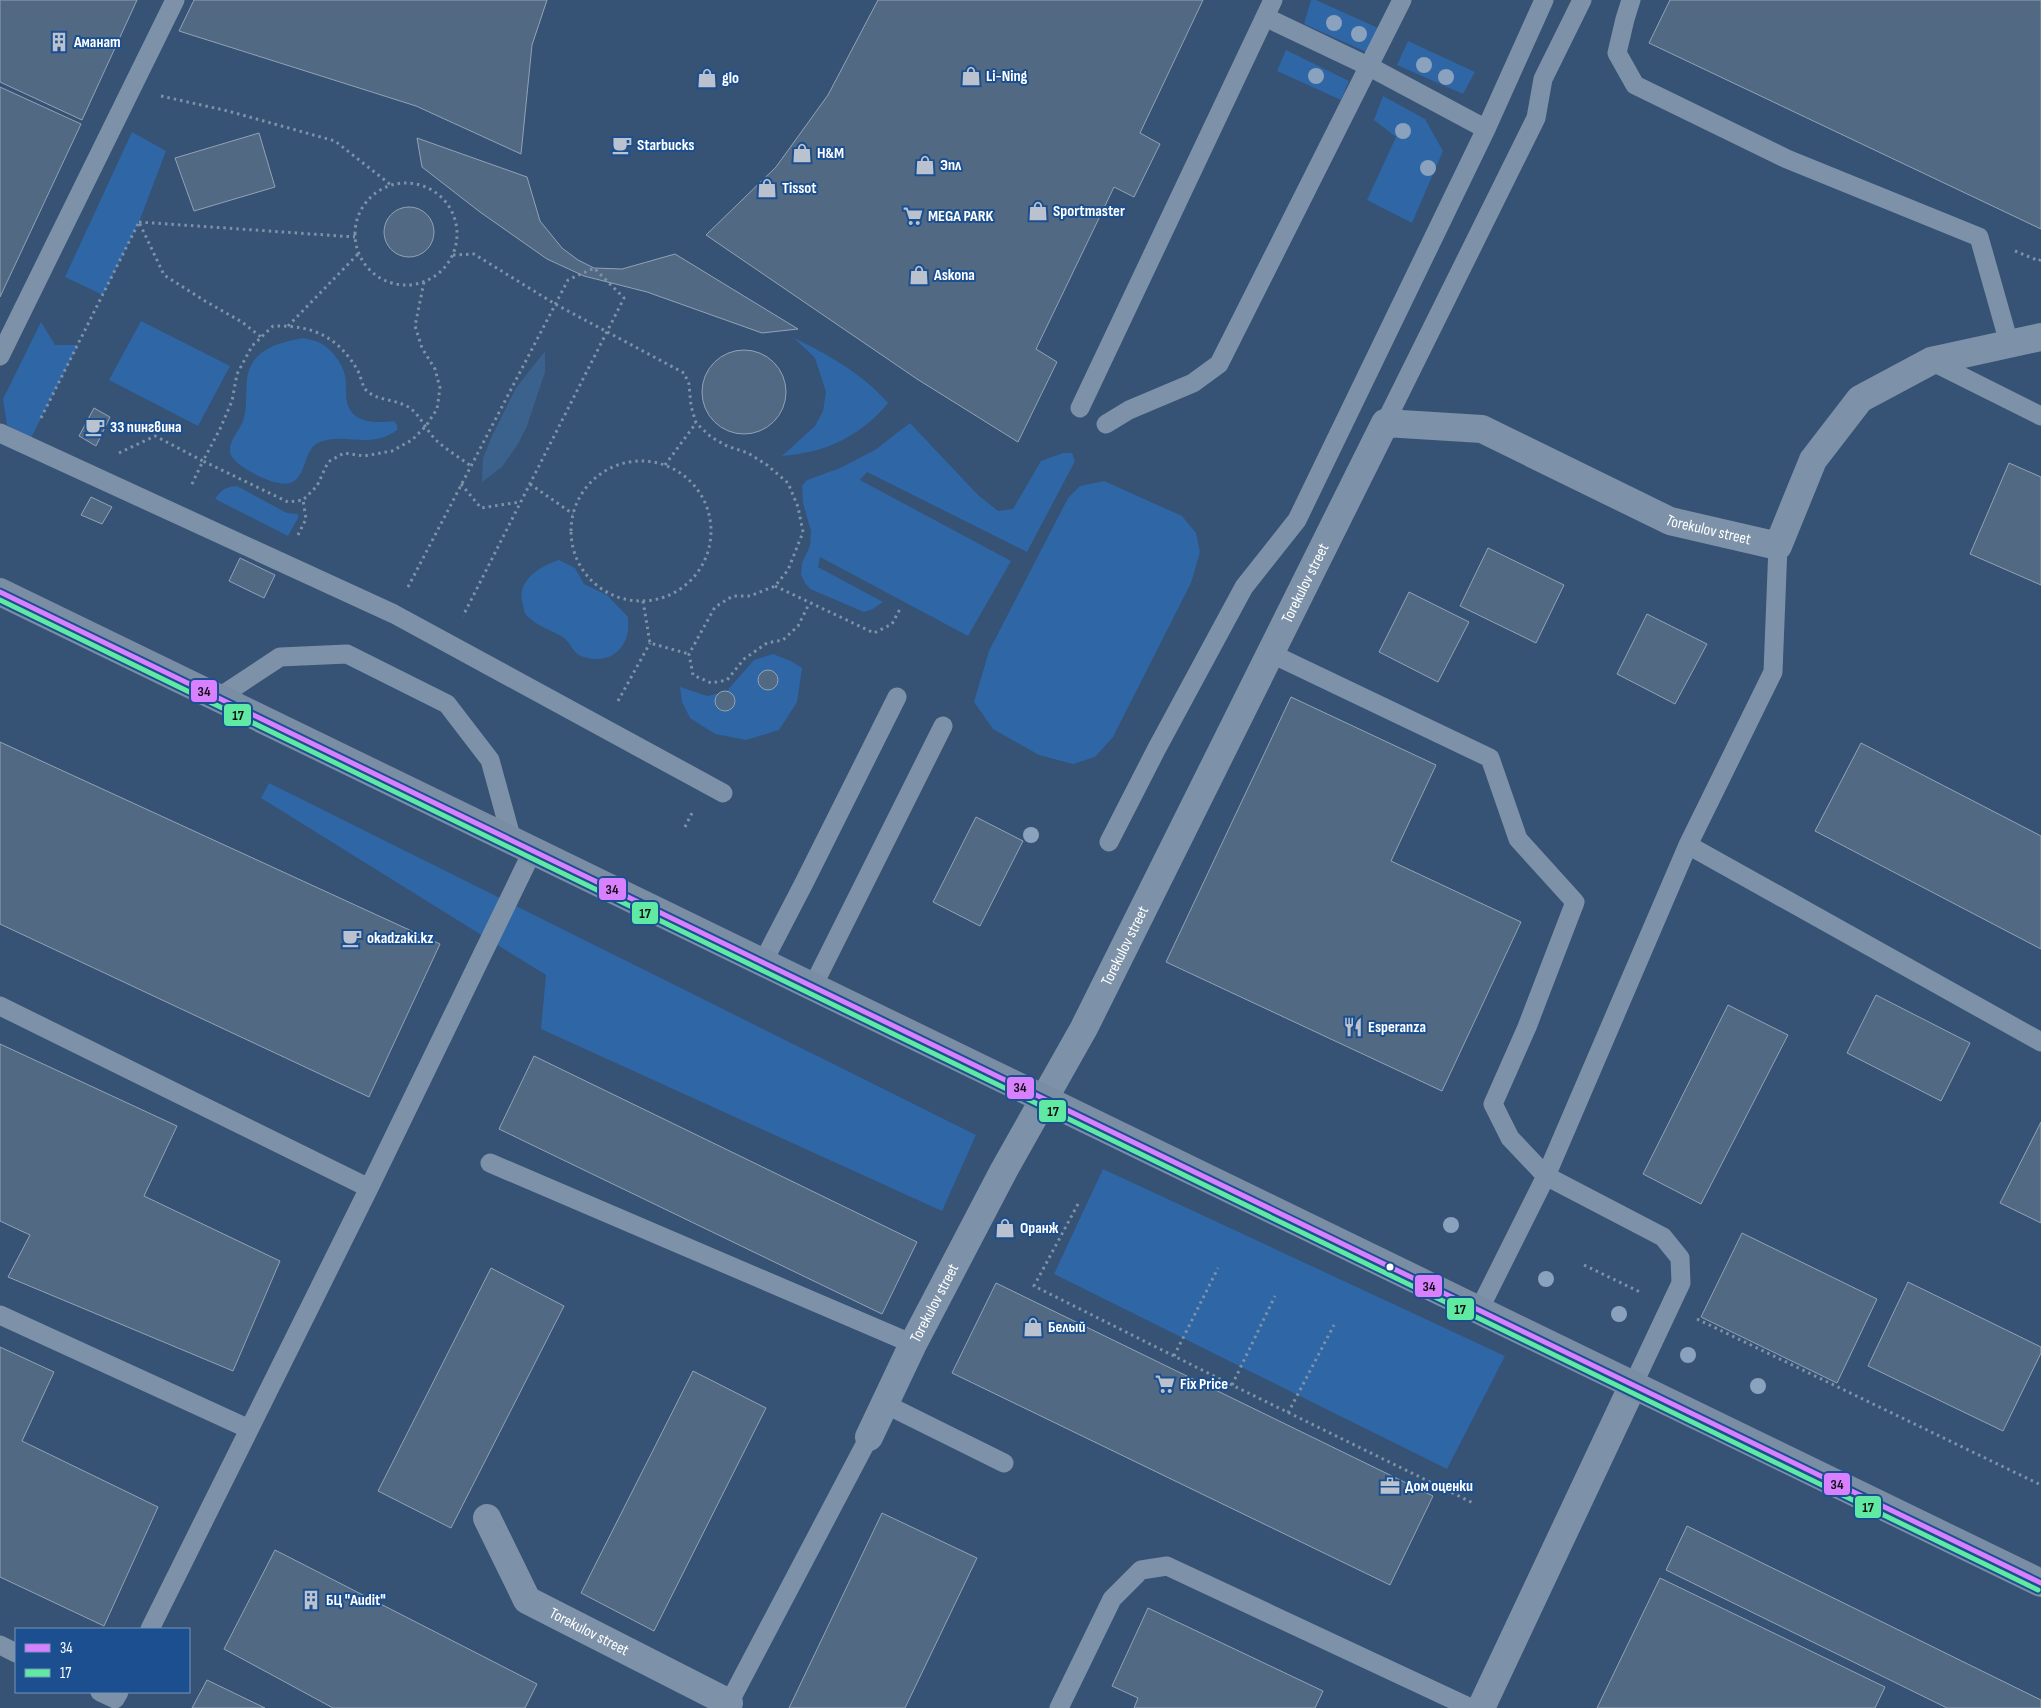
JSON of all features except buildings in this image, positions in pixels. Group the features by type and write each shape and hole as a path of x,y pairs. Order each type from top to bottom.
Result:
{"main road":[{"path":"0,592 2041,1583"}],"street":[{"path":"1778,546 1814,460 1860,398 1931,361 2041,337"},
{"path":"2009,343 2041,357"},
{"name":"Torekulov street","path":"870,1437 913,1344 1004,1170 1084,1028 1385,423 1482,429 1670,521 1778,546"},
{"path":"1481,1708 1633,1385"},
{"name":"Torekulov street","path":"487,1518 527,1600 728,1706"}],"lane":[{"path":"0,356 175,0"},
{"path":"1106,424 1129,410 1193,383 1219,364 1370,67 1402,0"},
{"path":"1110,842 1156,750 1244,587 1297,520 1486,129 1544,0"},
{"path":"1385,423 1536,118 1543,78 1582,0"},
{"path":"1631,0 1617,53 1635,84 1787,159 1979,237 2009,343"},
{"path":"1080,408 1269,8 1370,67 1486,129"},
{"path":"1931,361 2041,416"},
{"path":"0,432 394,614 723,793"},
{"path":"1479,1310 1546,1176 1688,845 1773,672 1778,546"},
{"path":"1270,653 1490,758 1518,839 1575,902 1526,1027 1492,1104 1510,1138 1546,1176 1663,1237 1680,1258 1681,1283 1633,1385"},
{"path":"150,1628 369,1188 522,845 490,760 447,704 347,654 280,657 218,698"},
{"path":"762,962 804,883 897,697"},
{"path":"813,986 943,726"},
{"path":"1688,845 2041,1042"},
{"path":"0,1006 369,1188"},
{"path":"490,1163 913,1344"},
{"path":"0,1315 249,1429"},
{"path":"885,1404 1004,1463"},
{"path":"728,1706 870,1437"},
{"path":"1059,1708 1112,1599 1140,1570 1167,1566 1470,1708"},
{"path":"0,1645 15,1652"},
{"path":"102,1693 115,1699 118,1693"}],"path":[{"path":"131,89 228,111 335,142 391,184"},
{"path":"408,182 424,186 439,194 450,206 456,222 458,239 453,255 444,270 424,282 413,285 396,284 381,278 367,268 359,253 355,237 357,220 364,204 376,192 391,184 408,182"},
{"path":"139,222 355,237"},
{"path":"139,222 164,275 242,322 261,337"},
{"path":"28,445 139,222"},
{"path":"288,326 359,253"},
{"path":"453,255 474,254 555,304 684,372 689,384 691,406 696,423 711,437 754,457 788,483 798,507 803,532 788,570 775,586 750,596 733,596 715,607 689,654 693,675 711,683 727,680 744,659 767,643 783,640 798,626 809,604"},
{"path":"394,614 568,280 594,268 624,298 449,643"},
{"path":"82,471 155,436 288,502 303,500 317,486 328,462 344,453 364,456 392,451 412,440 426,426 437,409 440,388 436,369 422,348 415,326 424,282"},
{"path":"203,461 232,401 237,374 252,346 273,326 299,326 321,333 344,351 358,372 365,389 376,397 392,399 411,409 436,441 471,466"},
{"path":"666,465 696,423"},
{"path":"644,461 666,465 685,477 700,494 709,515 710,537 705,559 693,578 675,593 643,601 631,601 608,594 590,580 576,560 571,537 573,514 583,492 598,475 620,464 644,461"},
{"path":"461,484 481,508 520,502"},
{"path":"530,484 573,514"},
{"path":"284,564 306,519 303,500"},
{"path":"775,586 874,634 892,624 900,609"},
{"path":"604,727 650,643 643,601"},
{"path":"650,643 689,654"},
{"path":"1078,1204 1034,1286 1232,1386 1475,1504"},
{"path":"1584,1265 2041,1485"},
{"path":"1174,1356 1218,1268"},
{"path":"1232,1386 1275,1296"},
{"path":"1288,1413 1334,1325"}],"shaded area":[{"path":"1311,0 1316,0 1387,32 1375,56 1304,24"},
{"path":"1408,41 1475,72 1463,94 1397,65"},
{"path":"1286,50 1349,81 1341,100 1277,71"},
{"path":"1383,96 1425,119 1443,151 1412,223 1367,200 1396,137 1374,120"},
{"path":"132,132 166,151 139,222 103,295 65,277"},
{"path":"141,321 230,366 198,426 109,380"},
{"path":"41,322 55,345 78,345 31,438 7,425 3,399"},
{"path":"303,338 323,345 337,358 345,375 349,408 357,417 369,421 394,421 397,425 397,430 377,439 330,439 320,442 310,451 303,469 296,480 284,484 276,483 258,476 241,466 231,455 230,446 245,416 247,379 254,361 260,354 275,345"},
{"path":"794,338 845,366 868,383 888,403 872,420 842,440 820,449 782,456 815,426 823,411 826,392 815,358"},
{"path":"545,351 545,372 527,426 518,444 502,467 482,482 483,458 492,436 516,388"},
{"path":"910,423 978,495 998,511 1013,509 1041,461 1063,453 1072,453 1075,461 1027,552 867,472 860,480 1011,561 968,636 820,557 818,567 883,602 873,609 864,612 810,589 801,575 802,563 810,546 811,531 803,503 802,486 807,480 840,468 875,450"},
{"path":"1104,481 1182,516 1196,533 1200,552 1191,583 1113,737 1095,757 1073,764 1039,755 993,729 974,702 989,651 1068,498 1080,486"},
{"path":"237,486 287,513 298,514 298,518 288,536 215,499 219,493 229,487"},
{"path":"559,560 575,568 584,584 607,595 628,617 628,631 624,643 620,649 610,656 596,659 579,655 563,637 535,623 525,614 521,596 526,582 544,566"},
{"path":"773,654 791,661 802,668 797,702 779,730 746,740 715,734 690,718 682,702 680,687 707,696 726,692 754,660"},
{"path":"269,783 976,1135 942,1211 541,1029 546,975 261,798"},
{"path":"1103,1169 1505,1356 1447,1469 1054,1274"}],"transit line":[{"name":"34","path":"0,592 2041,1583"},
{"name":"17","path":"0,600 2038,1590"}],"place":[{"name":"Аманат","path":"59,42"},
{"name":"Li-Ning","path":"971,76"},
{"name":"glo","path":"707,78"},
{"name":"Starbucks","path":"622,145"},
{"name":"H&M","path":"802,153"},
{"name":"Эпл","path":"925,165"},
{"name":"Tissot","path":"767,188"},
{"name":"Sportmaster","path":"1038,211"},
{"name":"MEGA PARK","path":"913,216"},
{"name":"Askona","path":"919,275"},
{"name":"33 пингвина","path":"95,427"},
{"name":"okadzaki.kz","path":"352,938"},
{"name":"Esperanza","path":"1353,1027"},
{"name":"Оранж","path":"1005,1228"},
{"name":"Белый","path":"1033,1327"},
{"name":"Fix Price","path":"1165,1384"},
{"name":"Дом оценки","path":"1390,1486"},
{"name":"БЦ \"Audit\"","path":"311,1600"}]}
